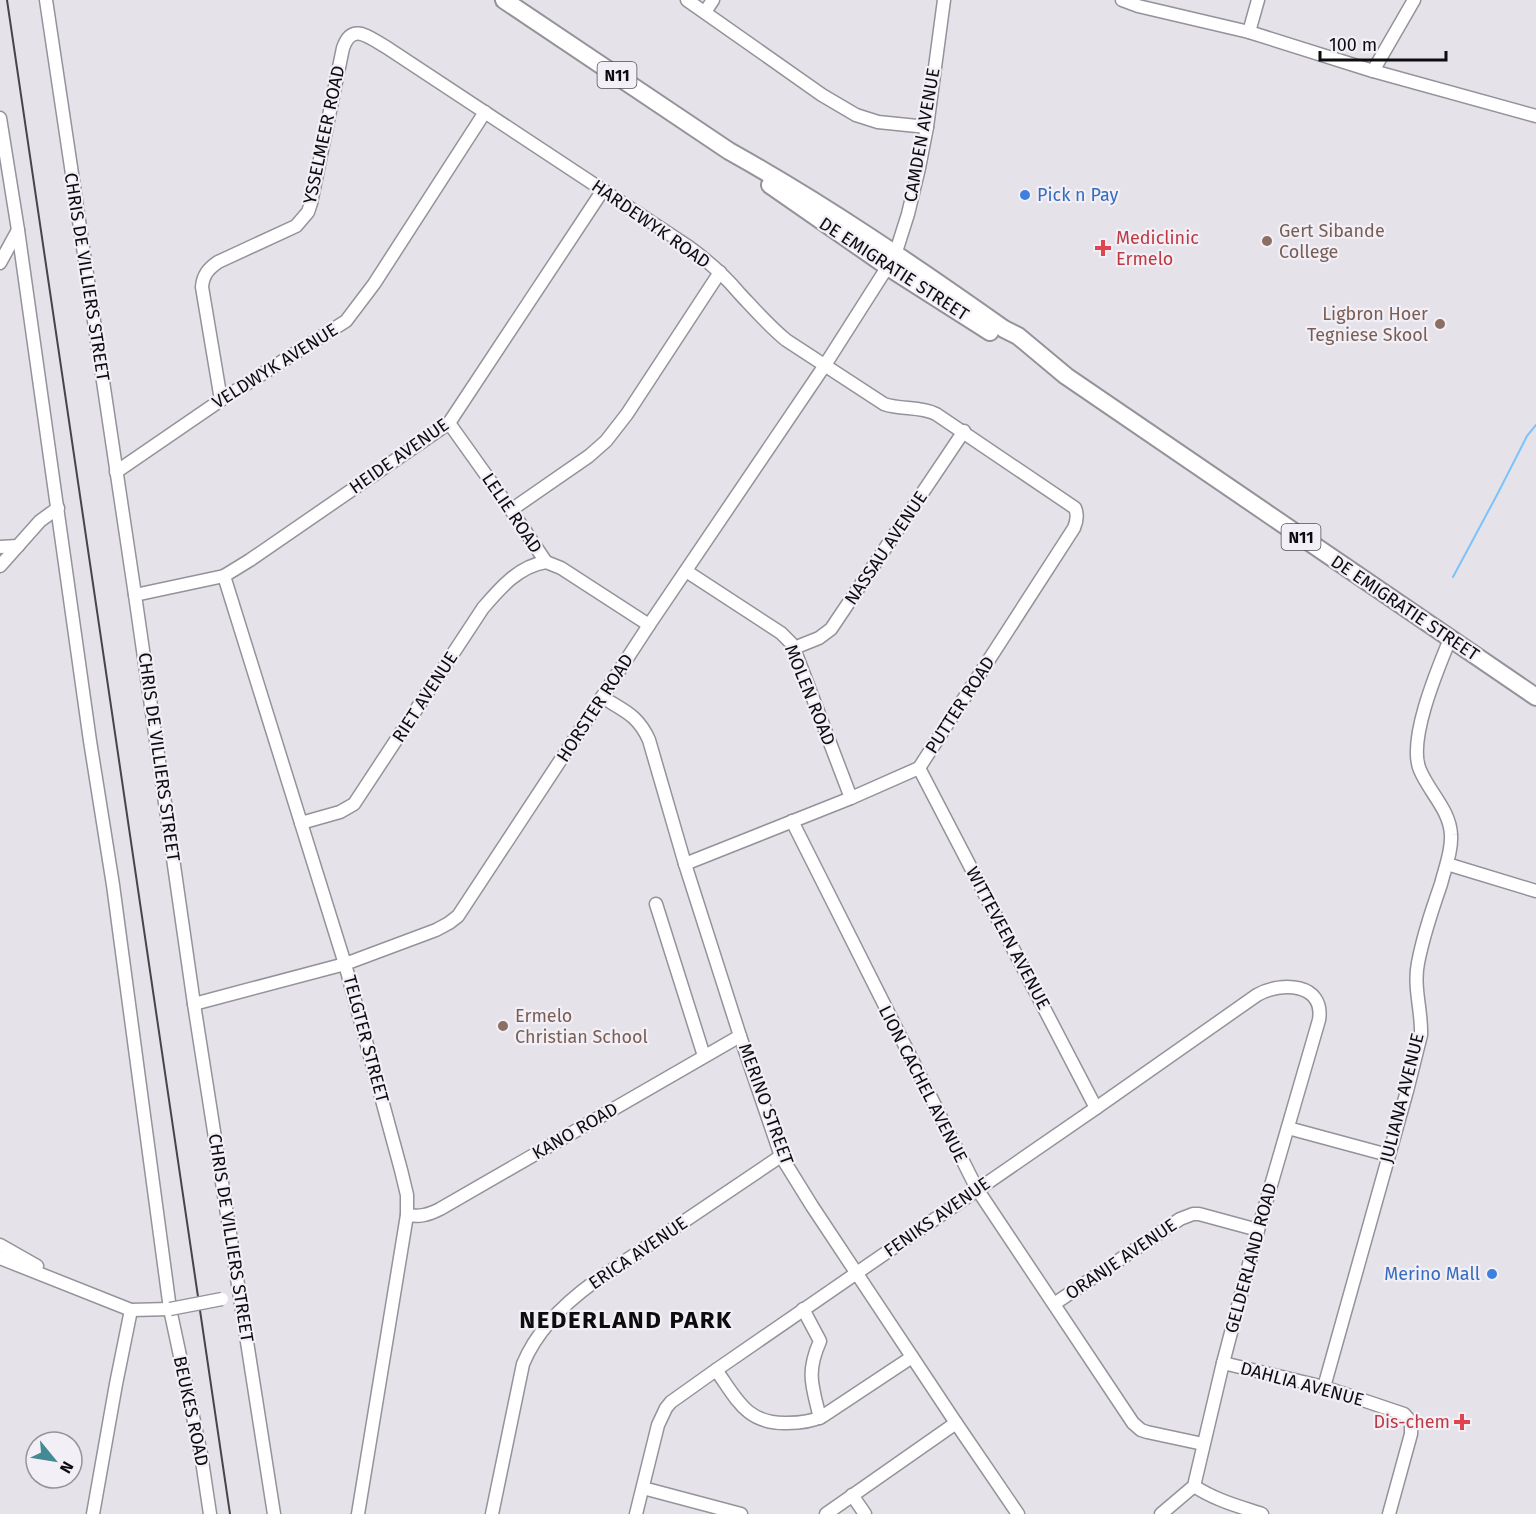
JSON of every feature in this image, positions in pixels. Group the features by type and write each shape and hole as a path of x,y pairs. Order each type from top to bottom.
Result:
{"highway":[{"name":"DE EMIGRATIE STREET","path":"504,0 729,151 817,203 891,261 1038,363 1066,376 1536,697"}],"street":[{"name":"CHRIS DE VILLIERS STREET","path":"46,0 194,1004 274,1514"},
{"path":"687,0 822,95 856,115 878,122 927,127"},
{"path":"705,12 713,0"},
{"name":"CAMDEN AVENUE","path":"891,261 908,214 919,168 927,127 944,0"},
{"path":"1122,0 1138,6 1249,32 1373,71 1536,116"},
{"path":"1249,32 1258,0"},
{"path":"1373,71 1414,0"},
{"name":"HARDEWYK ROAD","path":"358,33 386,47 710,262 773,330 884,404 924,409 964,431 1071,504 1077,512 1077,520"},
{"name":"YSSELMEER ROAD","path":"221,400 202,286 204,276 218,262 296,226 308,212 343,48 347,39 358,33"},
{"name":"VELDWYK AVENUE","path":"116,472 221,400 346,321 374,284 485,112"},
{"name":"BEUKES ROAD","path":"0,118 8,204 18,230 90,741 113,885 170,1309 201,1454 210,1514"},
{"name":"HEIDE AVENUE","path":"135,595 224,576 449,423 603,190"},
{"path":"0,263 18,230"},
{"name":"HORSTER ROAD","path":"194,1004 345,964 436,930 454,920 648,625 825,365 891,261"},
{"path":"511,510 589,456 606,441 720,272"},
{"name":"LELIE ROAD","path":"449,423 546,562 561,568 648,625"},
{"name":"NASSAU AVENUE","path":"794,648 819,638 831,629 964,431"},
{"path":"0,566 40,521 58,508"},
{"name":"PUTTER ROAD","path":"685,864 851,798 919,768 1058,554 1077,520"},
{"path":"0,547 18,546"},
{"name":"RIET AVENUE","path":"301,823 340,812 354,804 483,608 513,577 530,567 546,562"},
{"name":"MOLEN ROAD","path":"686,571 788,639 794,648 851,798"},
{"name":"TELGTER STREET","path":"224,576 345,964 407,1195 406,1215 358,1514"},
{"name":"JULIANA AVENUE","path":"1324,1387 1419,1045 1422,1027 1416,988 1417,965 1447,864 1451,835 1445,812 1419,769 1416,749 1429,695 1450,639"},
{"name":"MERINO STREET","path":"602,698 633,716 646,732 685,864 781,1156 1018,1514"},
{"name":"WITTEVEEN AVENUE","path":"919,768 1096,1108"},
{"name":"LION CACHEL AVENUE","path":"792,821 977,1189 1137,1427 1147,1432 1203,1444"},
{"path":"1447,864 1536,891"},
{"path":"656,904 704,1056"},
{"name":"FENIKS AVENUE","path":"636,1514 658,1425 666,1408 678,1397 1263,992 1286,987 1309,993"},
{"name":"GELDERLAND ROAD","path":"1194,1486 1223,1362 1258,1230 1319,1020 1318,1002 1309,993"},
{"name":"KANO ROAD","path":"406,1215 417,1217 440,1209 740,1035"},
{"path":"1288,1128 1388,1155"},
{"name":"ERICA AVENUE","path":"492,1514 523,1364 528,1352 544,1329 568,1302 594,1282 781,1156"},
{"name":"ORANJE AVENUE","path":"1054,1304 1187,1216 1199,1214 1258,1230"},
{"path":"0,1245 40,1267 54,1280"},
{"path":"4,1260 131,1310 170,1309 241,1296"},
{"path":"803,1309 820,1341 812,1360 811,1375 820,1418"},
{"path":"93,1514 131,1310"},
{"path":"716,1370 743,1407 755,1417 775,1424 804,1423 820,1418 912,1357"},
{"name":"DAHLIA AVENUE","path":"1223,1362 1324,1387 1404,1414 1411,1422 1410,1442 1389,1514"},
{"path":"826,1514 956,1423"},
{"path":"1161,1514 1194,1486 1209,1496 1242,1511 1262,1514"},
{"path":"643,1488 741,1514"},
{"path":"852,1495 865,1514"}],"waterway":[{"path":"1453,577 1527,436 1536,425"}],"railway":[{"path":"7,0 230,1514"}],"place":[{"name":"Pick n Pay","path":"1025,195"},
{"name":"Gert Sibande College","path":"1267,241"},
{"name":"Mediclinic Ermelo","path":"1103,248"},
{"name":"Ligbron Hoer Tegniese Skool","path":"1440,324"},
{"name":"Ermelo Christian School","path":"503,1026"},
{"name":"Merino Mall","path":"1492,1274"},
{"name":"Dis-chem","path":"1462,1422"}],"district":[{"name":"NEDERLAND PARK","path":"626,1320"}]}
